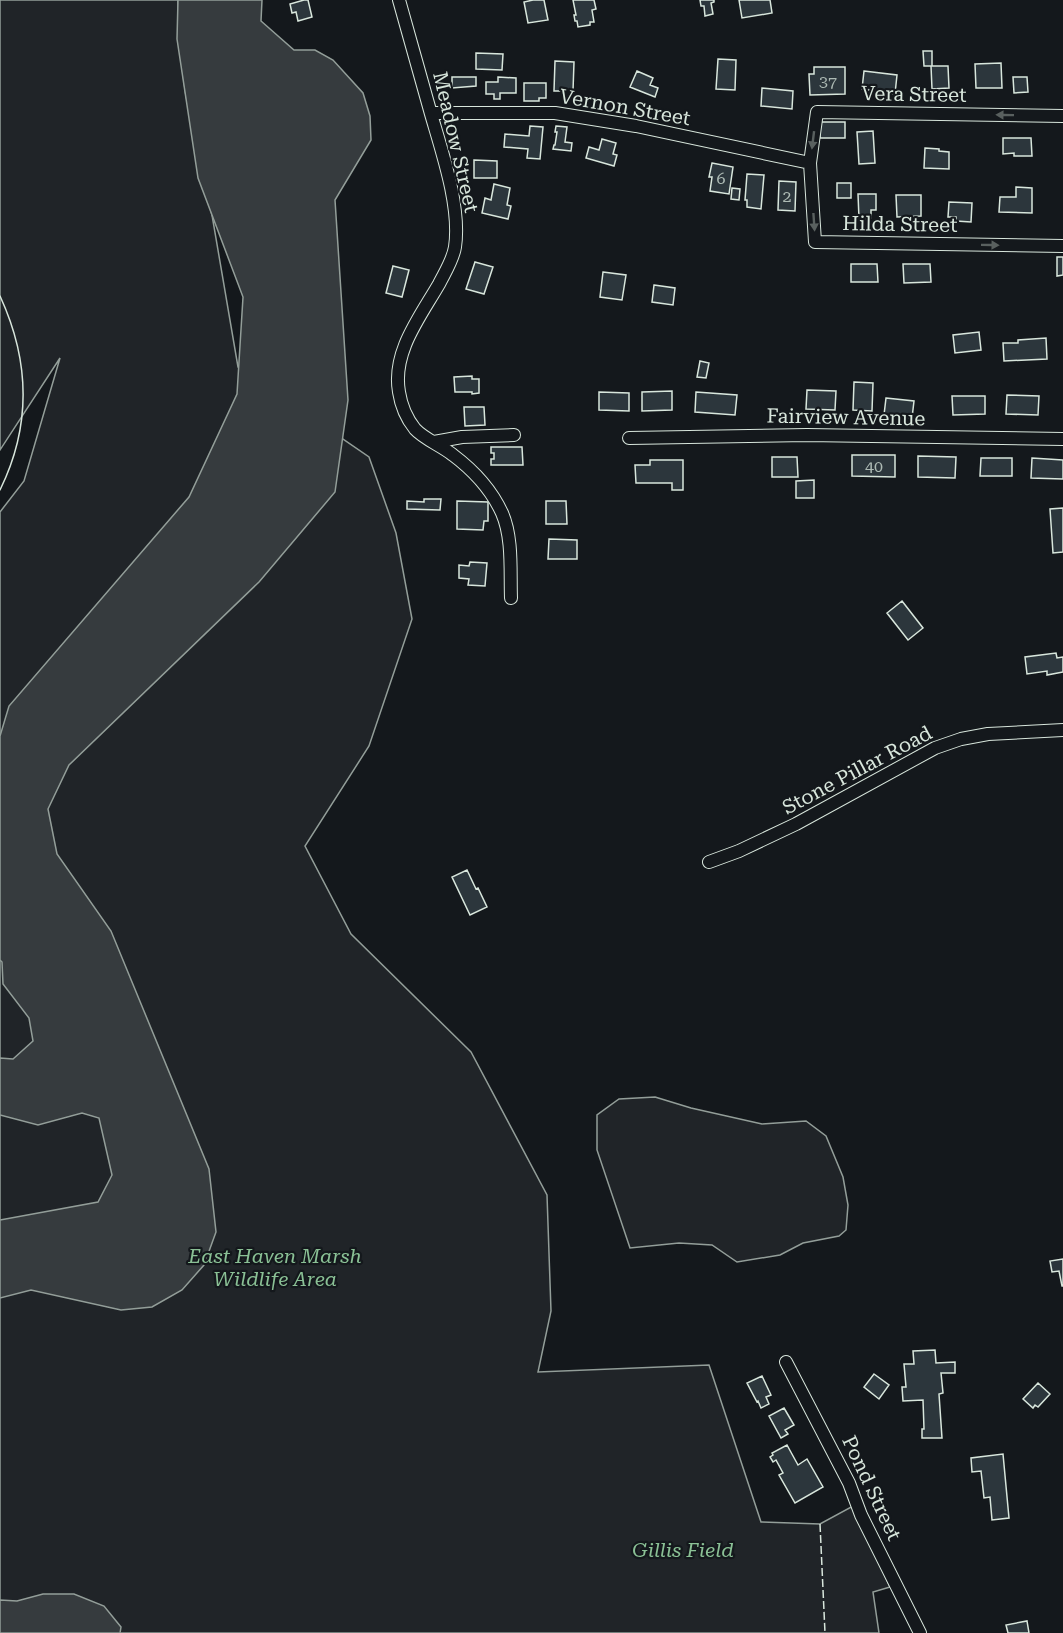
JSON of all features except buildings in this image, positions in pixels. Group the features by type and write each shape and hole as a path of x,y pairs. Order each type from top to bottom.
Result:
{"street":[{"name":"Meadow Street","path":"399,0 450,183 456,234 448,268 401,354 398,390 402,406 416,430 453,454 475,474 490,492 502,514 508,532 511,598"},
{"name":"Vera Street","path":"810,163 817,112 1063,116"},
{"name":"Vernon Street","path":"431,113 555,113 636,126 810,163"},
{"name":"Hilda Street","path":"810,163 815,242 1063,246"},
{"path":"434,442 462,437 514,435"},
{"name":"Fairview Avenue","path":"629,438 807,435 1063,440"},
{"name":"Stone Pillar Road","path":"710,862 796,824 935,748 962,739 988,734 1063,730"},
{"name":"Pond Street","path":"786,1362 849,1482 861,1515 920,1633"}],"green space":[{"name":"East Haven Marsh Wildlife Area","path":"0,0 178,0 178,39 186,96 212,215 238,367 369,457 396,533 412,619 369,746 305,846 351,934 471,1052 547,1195 551,1311 538,1372 709,1365 761,1522 820,1524 853,1506 890,1587 873,1592 879,1633 0,1633 0,512 24,481 60,358 0,450"},
{"path":"655,1097 691,1108 762,1124 806,1121 826,1136 843,1177 848,1205 846,1230 839,1236 803,1243 780,1255 737,1262 712,1245 679,1243 630,1248 597,1150 597,1115 619,1099"}],"shaded area":[{"path":"178,0 262,0 261,21 294,50 315,50 333,60 363,93 370,116 371,140 335,200 348,400 335,492 259,582 69,765 48,809 57,854 111,931 209,1169 216,1232 204,1265 182,1290 152,1307 121,1310 31,1290 0,1298 0,1220 98,1202 112,1175 99,1118 82,1113 38,1125 0,1115 0,1058 13,1059 33,1041 29,1018 3,984 0,960 0,736 9,706 189,497 237,394 243,297 198,178 177,39"},
{"path":"43,1594 74,1594 104,1606 121,1627 120,1633 0,1633 0,1600 17,1601"}],"tram line":[{"path":"0,296 17,345 22,369 23,393 18,441 0,490"}],"fence":[{"path":"820,1524 825,1633"}],"park label":[{"name":"Gillis Field","path":"683,1550"}]}
